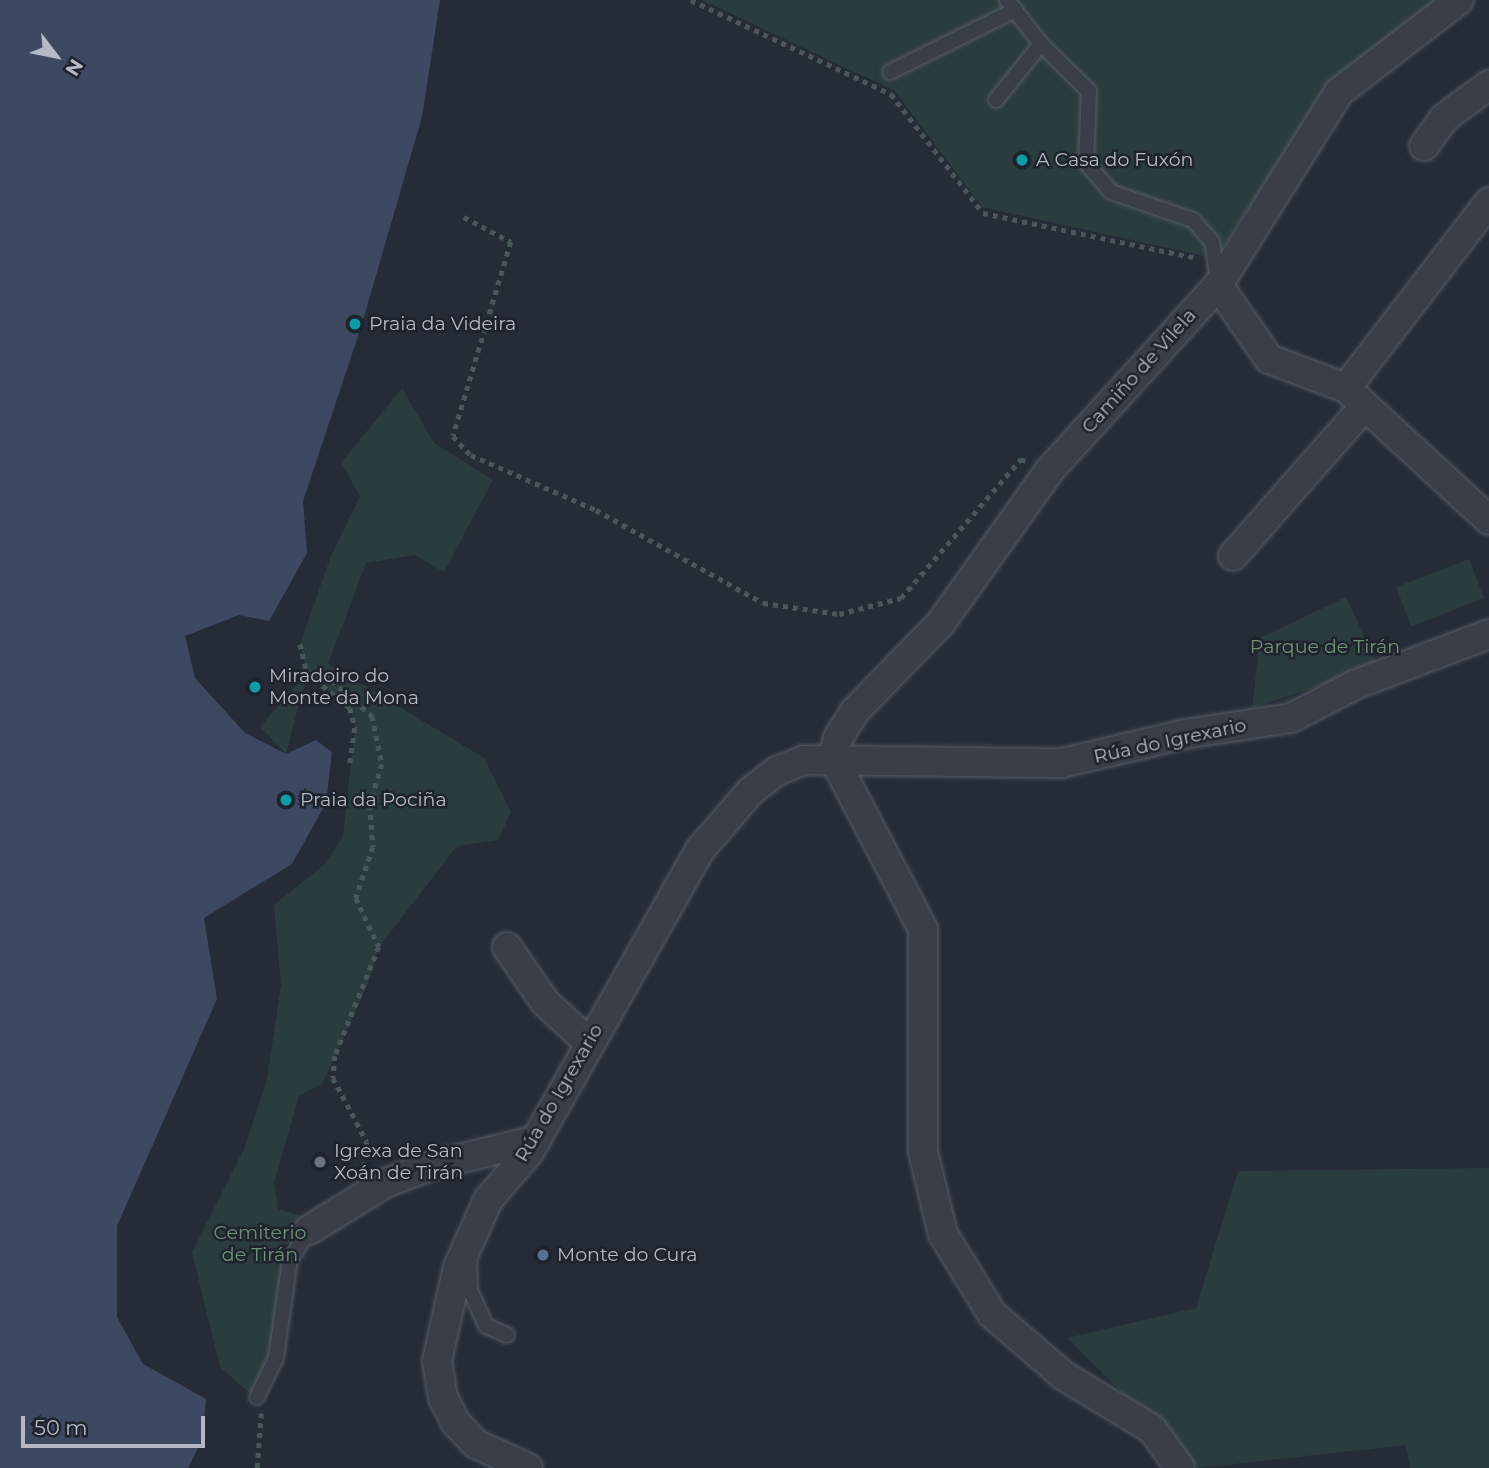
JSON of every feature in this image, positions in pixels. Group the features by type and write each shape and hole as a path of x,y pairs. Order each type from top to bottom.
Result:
{"street":[{"name":"Camiño de Vilela","path":"833,757 854,712 940,624 1049,471 1219,285 1339,92 1459,0"},
{"path":"1424,146 1444,118 1489,85"},
{"path":"1234,556 1356,397 1489,202"},
{"path":"1219,285 1269,359 1356,397 1489,520"},
{"name":"Rúa do Igrexario","path":"528,1468 476,1444 456,1423 443,1398 437,1361 468,1240 488,1200 536,1140 700,850 751,791 777,771 804,760 833,757 1062,763 1185,734 1291,718 1357,684 1489,634"},
{"path":"833,757 923,929 923,1152 943,1234 992,1314 1063,1376 1152,1429 1180,1468"},
{"path":"507,947 538,994 589,1043"},
{"path":"309,1230 359,1197 430,1166 536,1140"}],"lane":[{"path":"890,72 1011,5 1041,44 1089,91 1086,163 1111,192 1193,220 1212,242 1219,285"},
{"path":"996,100 1041,44"},
{"path":"257,1397 276,1358 290,1261 309,1230"},
{"path":"468,1240 470,1290 486,1326 507,1335"}],"path":[{"path":"691,0 891,94 984,213 1203,260 1219,285"},
{"path":"464,218 511,242 453,436 471,456 596,510 763,603 839,614 901,598 1021,459 1049,471"},
{"path":"300,644 307,673 350,708 355,728 350,765"},
{"path":"307,673 324,674 372,716 382,764 370,806 373,847 356,898 379,947 335,1056 333,1078 367,1142 359,1197"},
{"path":"354,1153 366,1155"},
{"path":"257,1397 262,1433 257,1468"}],"green space":[{"path":"702,0 1447,0 1306,123 1218,253 1209,257 982,207 895,91"},
{"name":"Cemiterio de Tirán","path":"402,388 434,443 493,480 444,572 415,555 366,563 328,664 484,758 511,812 498,840 457,846 379,947 368,983 323,1083 299,1096 274,1182 278,1209 302,1216 306,1225 276,1358 253,1396 220,1367 192,1252 244,1149 267,1079 281,985 274,905 324,865 343,836 355,728 350,708 307,673 300,644 331,556 360,496 341,463"},
{"path":"1469,559 1484,598 1411,626 1396,587"},
{"name":"Parque de Tirán","path":"1346,597 1378,666 1252,708 1260,638"},
{"path":"307,673 286,754 260,727"},
{"path":"1489,1168 1489,1468 1410,1468 1406,1445 1198,1468 1067,1338 1196,1308 1238,1171"}],"water":[{"path":"0,0 440,0 422,117 361,327 303,501 307,553 269,621 239,615 185,636 195,678 245,733 286,754 316,740 332,752 326,803 292,864 204,918 217,999 117,1226 117,1317 143,1364 206,1399 202,1440 188,1468 0,1468"}],"place":[{"name":"A Casa do Fuxón","path":"1022,160"},
{"name":"Praia da Videira","path":"355,324"},
{"name":"Miradoiro do Monte da Mona","path":"255,687"},
{"name":"Praia da Pociña","path":"286,800"},
{"name":"Igrexa de San Xoán de Tirán","path":"320,1162"},
{"name":"Monte do Cura","path":"543,1255"}]}
